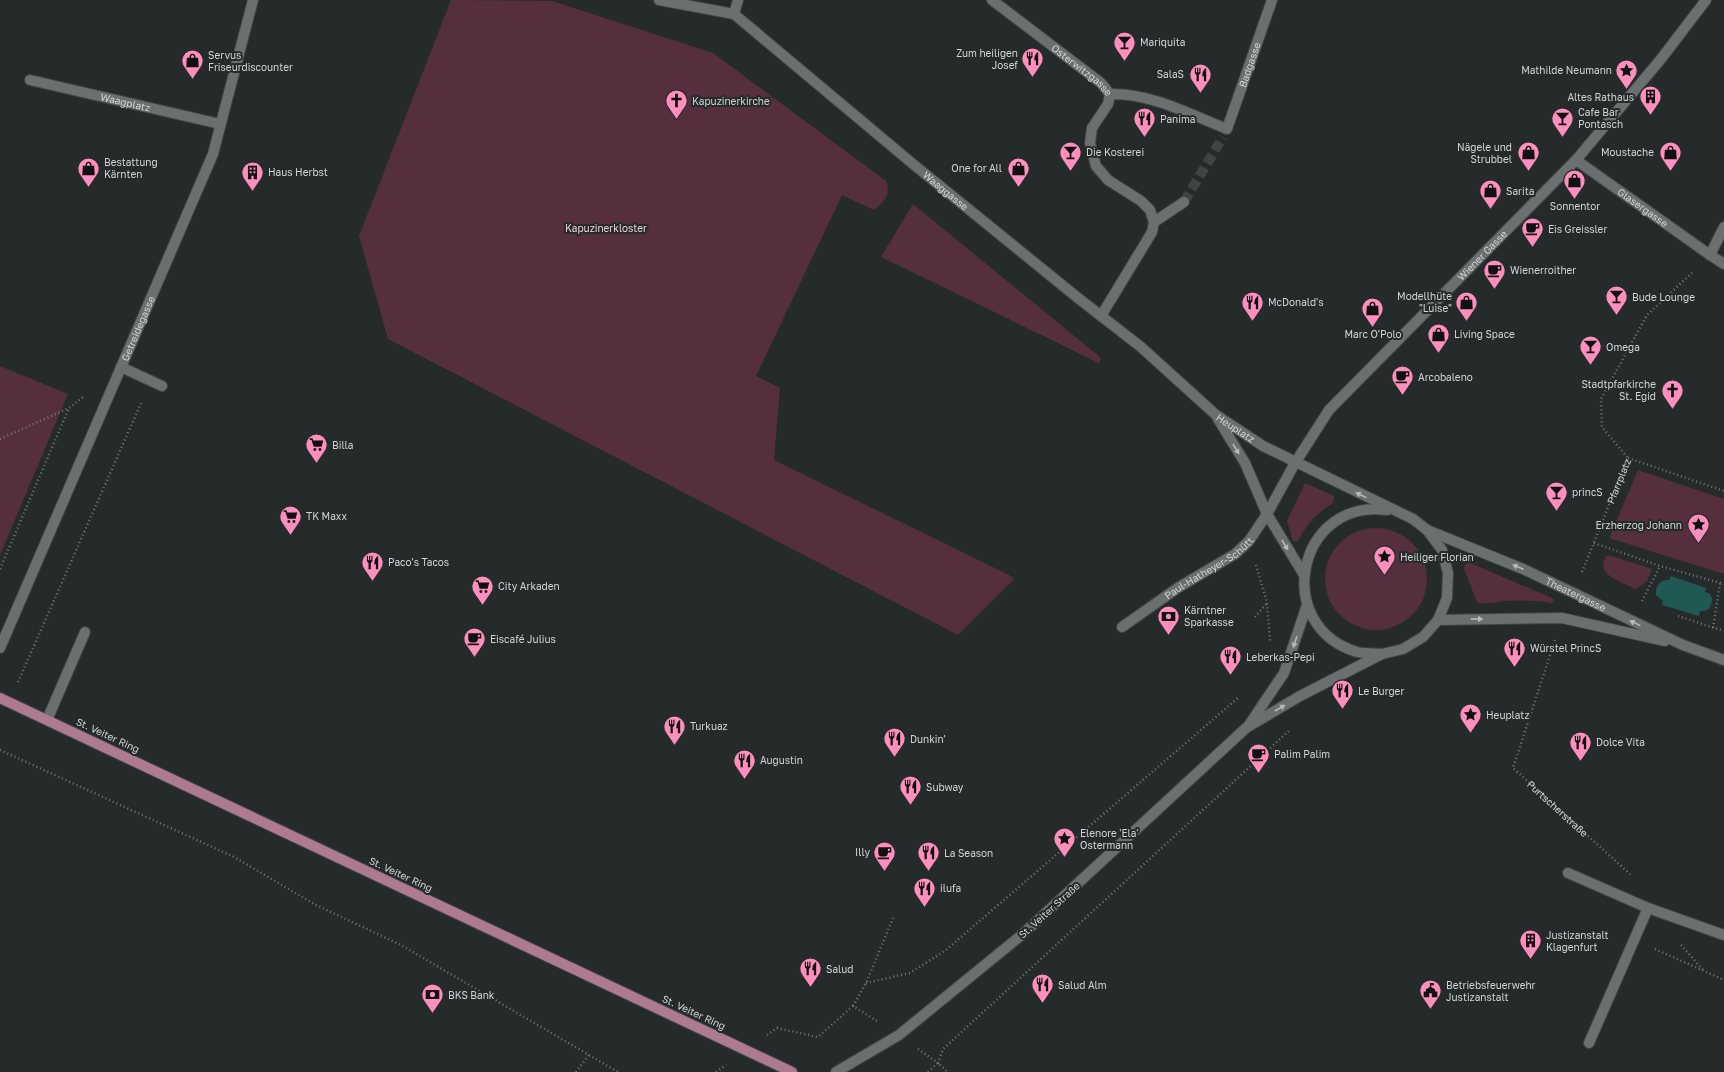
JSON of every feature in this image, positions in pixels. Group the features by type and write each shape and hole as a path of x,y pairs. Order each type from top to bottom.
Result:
{"main road":[{"name":"St. Veiter Ring","path":"0,698 792,1072"}],"street":[{"name":"Getreidegasse","path":"0,648 213,154 253,0"},
{"name":"Waaggasse","path":"659,0 734,14 913,164 1141,347 1216,415"},
{"path":"734,14 738,0"},
{"name":"Osterwitzgasse","path":"992,0 1101,83 1110,94 1108,104 1092,128 1090,143 1096,166 1108,180 1141,201 1150,210 1154,222"},
{"name":"Badgasse","path":"1110,94 1128,93 1150,98 1225,133 1272,0"},
{"name":"Wiener Gasse","path":"1267,514 1295,463 1329,410 1576,160 1661,59 1706,0"},
{"name":"Waagplatz","path":"30,80 220,124"},
{"name":"Glasergasse","path":"1576,160 1710,255"},
{"path":"1101,316 1152,232 1154,222 1184,202"},
{"path":"1724,227 1710,255 1724,264"},
{"path":"121,367 162,386"},
{"name":"Heuplatz","path":"1216,415 1264,446 1295,463 1413,519 1427,530 1442,550 1448,573 1447,598 1438,620 1423,637 1403,649 1382,654 1300,696 1246,728"},
{"name":"Heuplatz","path":"1216,415 1245,463 1267,514 1304,575"},
{"name":"Heuplatz","path":"1382,654 1358,652 1336,642 1319,626 1307,605 1304,590 1304,575 1309,554 1319,536 1335,522 1354,512 1375,509 1396,512"},
{"name":"Paul-Hatheyer-Schütt","path":"1122,627 1179,588 1235,554 1249,541 1267,514"},
{"name":"Theatergasse","path":"1427,530 1523,570 1683,645 1724,660"},
{"name":"Heuplatz","path":"1246,728 1284,673 1307,605"},
{"path":"1438,620 1562,618 1683,645"},
{"path":"47,720 85,632"},
{"name":"St. Veiter Straße","path":"836,1072 899,1035 1024,933 1246,728"},
{"path":"1568,873 1648,908 1724,935"},
{"path":"1589,1043 1648,908"}],"path":[{"name":"Pfarrplatz","path":"1573,593 1628,458 1602,427 1601,399 1647,315 1710,255"},
{"path":"37,642 151,380"},
{"path":"0,439 69,408 86,394"},
{"path":"0,569 69,408"},
{"path":"1628,458 1724,491"},
{"path":"1249,541 1267,602 1271,648"},
{"path":"1594,543 1660,566 1722,583 1713,628"},
{"path":"1640,603 1660,566"},
{"path":"1255,617 1267,602"},
{"name":"Purtscherstraße","path":"1562,618 1513,768 1631,876"},
{"path":"866,983 910,973 946,950 1243,694"},
{"path":"928,1072 938,1063 943,1049 1296,724"},
{"path":"0,750 234,857 316,906 401,945 618,1072"},
{"path":"716,1072 777,1028 818,1037 853,1006 866,983 893,918"},
{"path":"1634,940 1724,980"},
{"path":"853,1006 899,1035 948,1072"},
{"path":"576,1072 589,1055"}],"green space":[{"name":"Kapuzinerkloster","path":"451,0 552,1 713,53 886,181 888,190 886,197 884,201 874,210 842,195 756,376 780,388 774,460 1009,575 1014,579 958,635 388,339 359,236"},
{"path":"913,204 1101,358 1099,363 881,257"},
{"path":"0,366 68,394 0,555"},
{"path":"1638,470 1724,499 1724,574 1609,538"},
{"path":"1305,483 1334,496 1333,503 1313,519 1298,541 1293,541 1287,521"},
{"path":"1376,528 1396,532 1412,543 1423,559 1427,579 1423,599 1412,615 1396,626 1376,630 1356,626 1340,615 1329,599 1325,579 1329,559 1340,543 1356,532"},
{"path":"1606,556 1612,556 1652,569 1647,581 1636,589 1618,581 1607,573 1604,568 1603,563"},
{"path":"1470,563 1552,598 1554,602 1516,600 1479,603 1476,600 1464,568 1466,564"}],"water":[{"path":"1671,576 1706,588 1705,592 1709,593 1712,598 1709,608 1706,611 1700,611 1699,616 1662,605 1663,601 1656,595 1656,589 1661,582 1669,580"}],"tunnel":[{"path":"1184,202 1223,137"}],"place":[{"name":"Mariquita","path":"1125,62"},
{"name":"Zum heiligen Josef","path":"1033,78"},
{"name":"Servus Friseurdiscounter","path":"192,80"},
{"name":"Mathilde Neumann","path":"1627,90"},
{"name":"SalaS","path":"1200,94"},
{"name":"Altes Rathaus","path":"1650,116"},
{"name":"Kapuzinerkirche","path":"676,120"},
{"name":"Panima","path":"1144,138"},
{"name":"Cafe Bar Pontasch","path":"1563,138"},
{"name":"Die Kosterei","path":"1070,172"},
{"name":"Nägele und Strubbel","path":"1528,172"},
{"name":"Moustache","path":"1670,172"},
{"name":"Bestattung Kärnten","path":"89,188"},
{"name":"One for All","path":"1018,188"},
{"name":"Haus Herbst","path":"253,192"},
{"name":"Sonnentor","path":"1575,200"},
{"name":"Sarita","path":"1490,210"},
{"name":"Eis Greissler","path":"1532,248"},
{"name":"Wienerroither","path":"1495,290"},
{"name":"Bude Lounge","path":"1617,316"},
{"name":"McDonald's","path":"1253,322"},
{"name":"Modellhüte \"Luise\"","path":"1467,322"},
{"name":"Marc O'Polo","path":"1373,328"},
{"name":"Living Space","path":"1438,354"},
{"name":"Omega","path":"1591,366"},
{"name":"Arcobaleno","path":"1402,396"},
{"name":"Stadtpfarkirche St. Egid","path":"1672,410"},
{"name":"Billa","path":"316,464"},
{"name":"princS","path":"1556,512"},
{"name":"TK Maxx","path":"291,536"},
{"name":"Erzherzog Johann","path":"1698,544"},
{"name":"Heiliger Florian","path":"1385,576"},
{"name":"Paco's Tacos","path":"372,582"},
{"name":"City Arkaden","path":"483,606"},
{"name":"Kärntner Sparkasse","path":"1168,636"},
{"name":"Eiscafé Julius","path":"474,658"},
{"name":"Würstel PrincS","path":"1514,668"},
{"name":"Leberkas-Pepi","path":"1230,676"},
{"name":"Le Burger","path":"1342,710"},
{"name":"Heuplatz","path":"1471,734"},
{"name":"Turkuaz","path":"675,746"},
{"name":"Dunkin'","path":"895,758"},
{"name":"Dolce Vita","path":"1581,762"},
{"name":"Palim Palim","path":"1258,774"},
{"name":"Augustin","path":"744,780"},
{"name":"Subway","path":"910,806"},
{"name":"Elenore 'Ela' Ostermann","path":"1064,858"},
{"name":"Illy","path":"885,872"},
{"name":"La Season","path":"929,872"},
{"name":"ilufa","path":"924,908"},
{"name":"Justizanstalt Klagenfurt","path":"1530,960"},
{"name":"Salud","path":"811,988"},
{"name":"Salud Alm","path":"1042,1004"},
{"name":"Betriebsfeuerwehr Justizanstalt","path":"1430,1010"},
{"name":"BKS Bank","path":"433,1014"}]}
